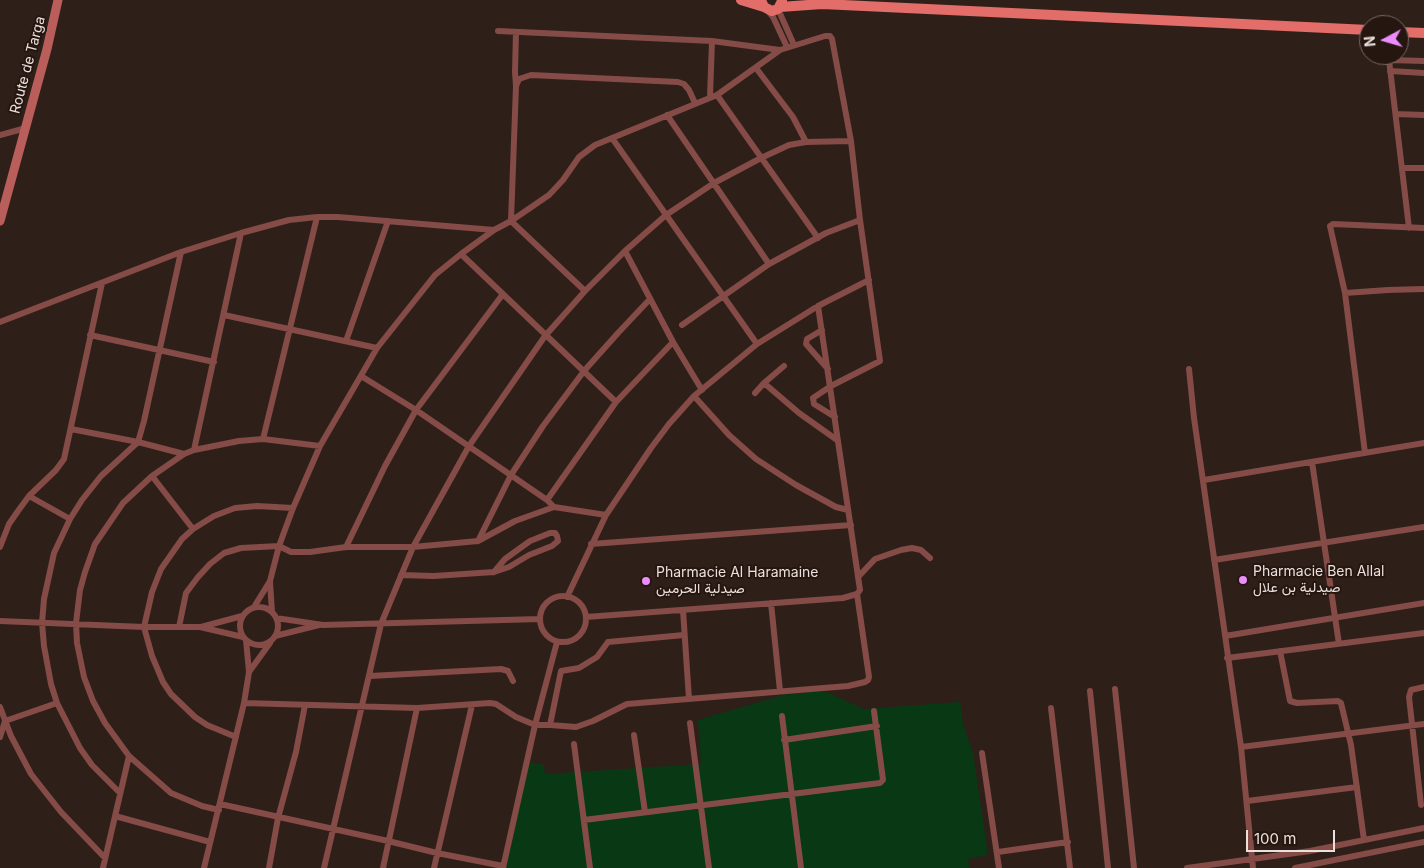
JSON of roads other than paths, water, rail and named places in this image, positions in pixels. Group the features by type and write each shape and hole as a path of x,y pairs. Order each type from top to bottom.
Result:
{"main road":[{"path":"741,0 772,6 822,4 1359,30"},
{"path":"808,0 822,4"},
{"name":"Route de Targa","path":"0,221 58,1"},
{"path":"1409,32 1424,33"}],"street":[{"path":"772,6 787,48"},
{"path":"772,6 773,17 787,48"},
{"path":"498,31 712,41 787,48"},
{"path":"516,32 511,221 585,291"},
{"path":"254,607 270,581 279,546 293,508 320,446 377,348 435,275 494,230 511,221 556,189 579,157 595,145 713,96 787,48 825,36 830,36 832,39 851,141 880,361 831,386 812,400 814,404 835,417"},
{"path":"712,41 713,96 761,158 818,238"},
{"path":"1409,228 1388,60 1424,61"},
{"path":"756,68 793,117 806,142"},
{"path":"1390,71 1424,73"},
{"path":"516,86 519,79 531,75 678,82 684,84 689,90 695,103"},
{"path":"1396,114 1424,115"},
{"path":"667,115 769,264"},
{"path":"0,135 26,128"},
{"path":"612,138 757,344"},
{"path":"324,868 381,624 401,575 413,547 469,446 545,336 585,291 666,215 714,184 789,145 806,142 851,141"},
{"path":"1402,168 1424,168"},
{"path":"0,322 181,252 289,220 317,216 494,230"},
{"path":"263,439 317,216"},
{"path":"682,325 769,264 818,238 860,220"},
{"path":"346,341 388,221"},
{"path":"1365,453 1345,293 1331,225 1424,228"},
{"path":"194,450 241,233"},
{"path":"626,251 673,342 702,390"},
{"path":"120,793 92,765 80,748 57,703 47,666 42,623 47,580 54,553 70,519 101,476 138,442 181,252"},
{"path":"461,254 616,402"},
{"path":"567,597 606,515 651,448 694,396 757,344 818,306 869,280"},
{"path":"0,547 9,524 29,496 61,463 71,429 102,283"},
{"path":"1345,293 1424,290"},
{"path":"346,547 385,466 416,410 503,294"},
{"path":"478,541 511,475 544,426 584,371 650,299"},
{"path":"244,704 417,708 490,703 496,704 509,714 535,725 576,727 593,721 627,704 848,686 868,680 858,594 860,590 829,370 818,306"},
{"path":"224,315 377,348"},
{"path":"822,330 807,339 806,344 829,370"},
{"path":"90,335 214,362"},
{"path":"547,500 616,402 673,342"},
{"path":"755,393 784,366"},
{"path":"1189,369 1227,658 1241,747 1253,868"},
{"path":"361,376 416,410 547,500 554,507"},
{"path":"764,383 799,413 838,440"},
{"path":"694,396 729,434 756,459 796,485 836,507 848,510"},
{"path":"71,429 138,442 184,454"},
{"path":"320,446 263,439 239,441 194,450 184,454 152,476 123,502 95,544 80,590 76,623 80,661 93,701 105,723 129,756 171,793 202,806 219,807 278,818 503,867 535,725 557,642"},
{"path":"1204,480 1424,443"},
{"path":"1312,462 1339,644"},
{"path":"152,476 193,529"},
{"path":"29,496 70,519"},
{"path":"236,737 207,725 171,694 158,670 147,642 144,627 152,592 161,569 182,539 193,529 214,516 235,508 257,506 293,508"},
{"path":"178,627 186,593 210,564 224,553 240,548 279,546 291,552 310,552 346,547 413,547 478,541 515,522 554,507 606,515"},
{"path":"591,544 850,525"},
{"path":"1214,560 1424,527"},
{"path":"401,575 434,576 494,572 509,567 529,555 556,544 557,536 555,533 530,541 505,559 494,572"},
{"path":"858,577 875,559 901,550 912,548 921,550 930,558"},
{"path":"270,581 272,612"},
{"path":"586,617 843,598 858,594"},
{"path":"559,596 574,599 580,604 586,617 585,626 581,633 576,639 568,642 557,642 547,637 543,632 540,619 541,610 545,604 559,596"},
{"path":"771,603 780,691"},
{"path":"1225,636 1424,603"},
{"path":"204,868 244,704 249,672 244,639 240,627 242,616 247,610 254,607 262,607 272,612 278,625 276,636"},
{"path":"683,610 689,699"},
{"path":"0,621 144,627 200,627 242,616"},
{"path":"276,618 323,624 540,619"},
{"path":"249,672 276,636 323,624"},
{"path":"200,627 244,639 259,646 270,642"},
{"path":"1227,658 1424,633"},
{"path":"550,670 561,671 579,668 596,657 608,642 684,635"},
{"path":"1280,651 1286,691 1290,701 1297,703 1340,702 1348,734 1364,840"},
{"path":"370,676 502,669 508,671 512,681"},
{"path":"550,725 561,671"},
{"path":"1421,805 1421,776 1412,726 1409,694 1413,688 1424,688"},
{"path":"1115,690 1134,868"},
{"path":"1090,691 1108,868"},
{"path":"5,721 57,703"},
{"path":"269,868 278,818 296,752 305,705"},
{"path":"434,868 472,705"},
{"path":"0,707 19,752 45,793 105,858"},
{"path":"383,868 417,708"},
{"path":"1052,708 1070,868"},
{"path":"584,820 880,782 883,780 874,711"},
{"path":"782,716 790,793 801,868"},
{"path":"0,737 5,721"},
{"path":"690,724 710,868"},
{"path":"1241,747 1424,724"},
{"path":"784,740 877,726"},
{"path":"634,735 644,812"},
{"path":"574,744 590,868"},
{"path":"982,753 999,868"},
{"path":"103,868 129,756"},
{"path":"1247,801 1357,787"},
{"path":"115,816 210,842"},
{"path":"1187,868 1310,851 1424,828"},
{"path":"998,852 1068,842"},
{"path":"1295,868 1424,842"},
{"path":"1310,851 1312,866"}],"place":[{"name":"Pharmacie Ben Allal صيدلية بن علال","path":"1243,580"},
{"name":"Pharmacie Al Haramaine صيدلية الحرمين","path":"646,581"}]}
